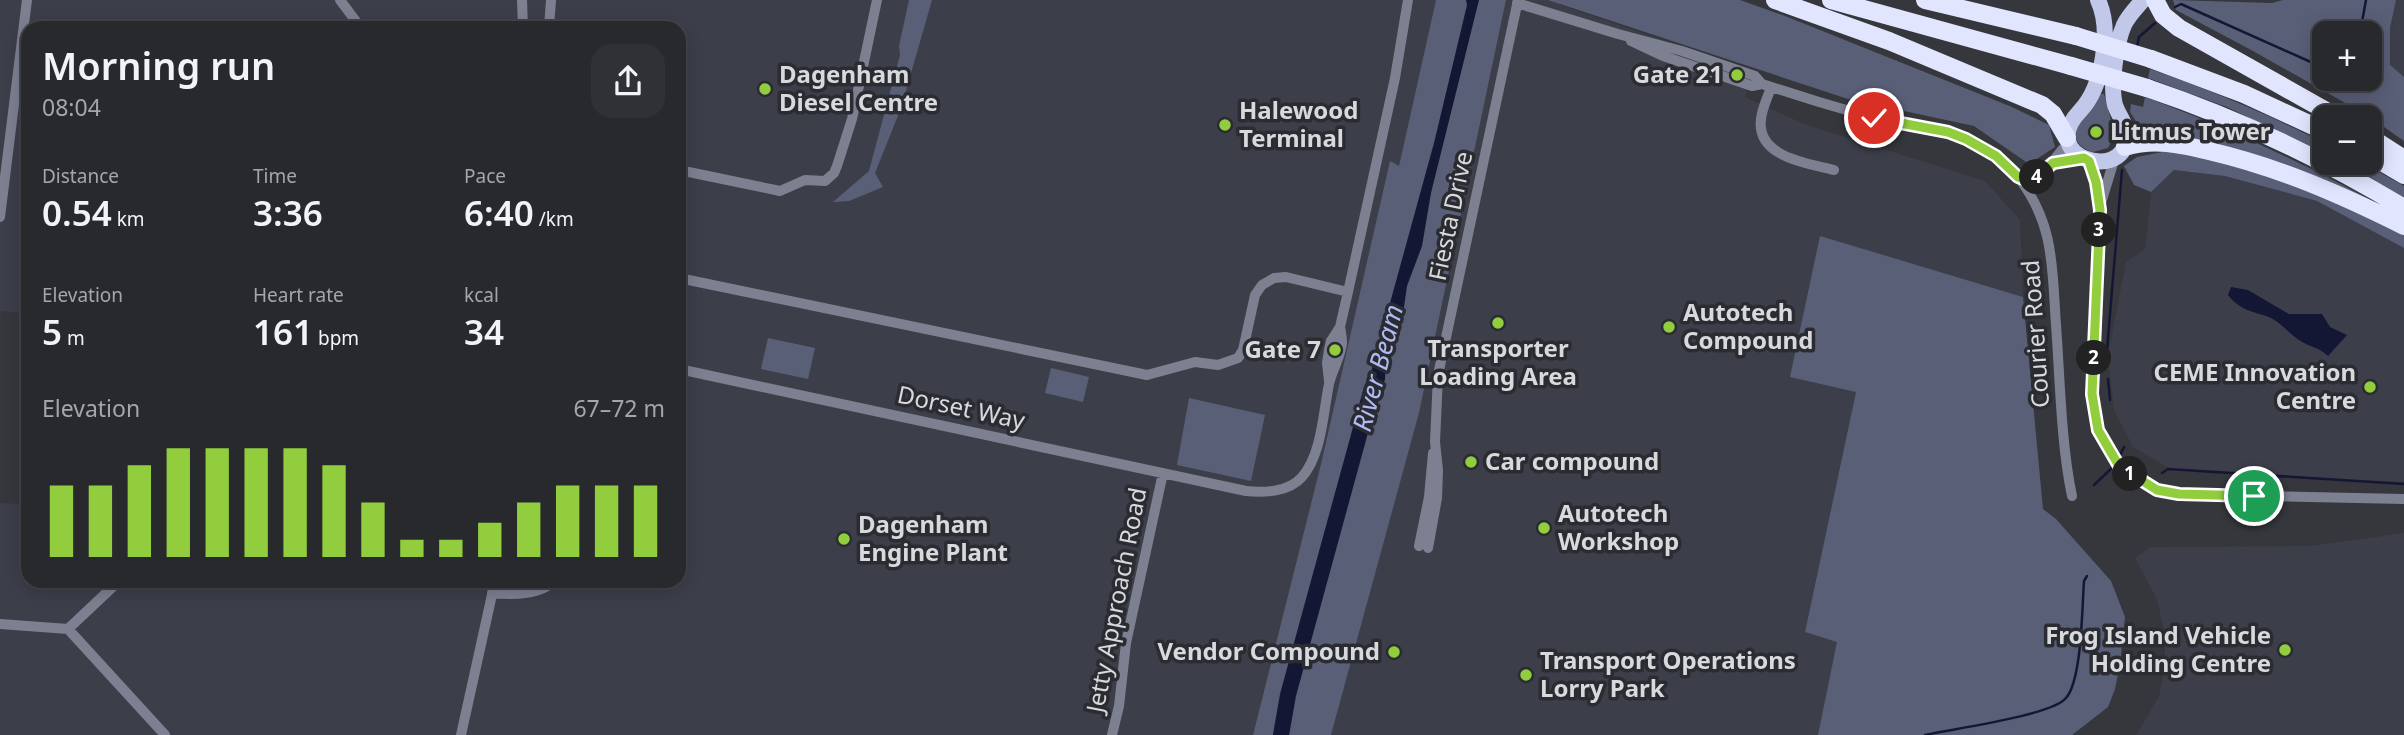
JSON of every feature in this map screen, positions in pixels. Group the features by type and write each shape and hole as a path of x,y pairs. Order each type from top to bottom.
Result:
{"highway":[{"path":"1775,0 1914,51 2042,105 2056,118 2068,141"},
{"path":"1831,0 2071,66 2195,106 2264,135 2336,170 2404,208"},
{"path":"1926,0 2076,36 2151,59 2244,94 2312,125"},
{"path":"2155,0 2163,15 2179,28 2316,105"},
{"path":"2120,152 2140,143 2175,143 2261,164 2323,187 2404,226"},
{"path":"2382,145 2404,159"},
{"path":"2382,162 2404,175"}],"main road":[{"path":"2098,0 2104,14 2106,32 2095,88 2089,100 2072,120 2068,141 2072,150 2086,160 2105,161 2120,152 2126,129 2117,110 2113,88 2123,26 2143,0"}],"street":[{"path":"24,21 27,0"},
{"path":"340,0 356,21"},
{"path":"523,0 523,21"},
{"path":"550,21 551,0"},
{"path":"686,171 780,191 805,180 825,181 834,173 852,119 877,0"},
{"path":"1400,51 1400,37 1408,0"},
{"path":"1400,51 1406,39 1415,0"},
{"name":"Courier Road","path":"1517,1 1743,71 1767,85 1874,118 1960,136 1996,156 2018,177 2039,210 2051,248 2072,496"},
{"name":"Fiesta Drive","path":"1423,547 1437,498 1435,442 1438,375 1517,1"},
{"path":"0,217 21,48"},
{"name":"Dorset Way","path":"686,371 1234,488 1256,492 1274,491 1301,478 1316,448 1329,383 1327,363 1331,341 1340,327 1400,51"},
{"path":"1767,85 1761,122 1767,143 1789,158 1834,170"},
{"path":"2018,177 2033,179 2053,163 2068,141"},
{"path":"2100,210 2120,152"},
{"path":"2053,163 2086,160 2096,182 2100,210 2092,394 2098,430 2116,462 2157,490 2179,494 2404,499"},
{"path":"686,279 1147,375 1195,362 1218,365 1233,362 1243,350 1255,295 1262,285 1274,278 1286,278 1348,292"},
{"name":"Jetty Approach Road","path":"1112,735 1119,706 1126,643 1163,473"},
{"path":"68,629 112,588"},
{"path":"461,735 493,588"},
{"path":"492,593 515,594 542,588"},
{"path":"0,624 68,629 161,731"}],"shaded area":[{"path":"0,0 1436,0 1399,166 1390,162 1321,464 1253,735 0,735 0,503 21,503 21,588 686,588 686,21 21,21 21,313 1,311 0,321"},
{"path":"909,0 932,0 901,108 875,173 883,187 849,201 833,202 869,171 900,55 899,46"},
{"path":"1436,0 1506,0 1419,413 1331,735 1253,735 1321,464 1390,161 1399,166"},
{"path":"1506,0 1561,0 1560,5 1754,71 1745,97 1804,124 1985,181 2020,220 2023,297 1821,237 1856,392 1805,631 1838,642 1818,735 1331,735 1419,413"},
{"path":"1548,0 1740,0 2012,107 2049,125 2055,147 2029,164 1974,126 1848,99"},
{"path":"2173,0 2272,3 2283,0 2396,0 2390,28 2390,65 2404,77 2404,141 2382,125 2382,105 2349,105 2324,91 2382,91 2382,21 2312,21 2312,84 2176,10"},
{"path":"2396,0 2404,0 2404,77 2390,66 2390,28"},
{"path":"2150,69 2238,103 2312,137 2312,148 2227,107 2148,78"},
{"path":"2099,94 2104,94 2115,135 2108,148 2093,152 2082,147 2077,141 2076,133 2082,116"},
{"path":"2145,97 2203,120 2260,144 2312,170 2312,175 2323,175 2371,200 2369,202 2173,137 2144,134 2130,112 2131,104 2143,107"},
{"path":"2167,151 2229,163 2318,194 2404,233 2404,248 2317,201 2225,176 2174,170 2151,192 2134,185 2124,166 2137,157"},
{"path":"2174,170 2225,176 2317,201 2404,248 2404,482 2174,471 2133,447 2114,410 2108,355 2126,262 2145,249 2151,192"},
{"path":"2382,174 2404,186 2404,198 2363,175"},
{"path":"1820,236 2023,297 2043,509 2056,519 2111,581 2125,617 2120,664 2108,707 2072,735 1818,735 1837,642 1805,632 1856,392 1790,377"},
{"path":"768,338 815,348 808,379 761,369"},
{"path":"1051,368 1089,377 1083,402 1045,393"},
{"path":"1189,398 1265,415 1251,481 1177,465"},
{"name":"Frog Island Vehicle Holding Centre","path":"2404,533 2404,735 2136,735 2159,697 2165,666 2165,634 2157,599 2135,558 2150,547 2311,546"}],"water":[{"path":"1466,0 1479,0 1431,193 1422,246 1407,286 1402,321 1386,362 1385,379 1376,409 1362,405 1434,143"},
{"path":"2231,287 2248,290 2289,314 2322,314 2330,327 2347,335 2328,356 2299,340 2271,318 2236,303 2228,295"}],"waterway":[{"path":"2362,21 2366,0"},
{"path":"2175,7 2181,4 2312,63"},
{"path":"2137,47 2139,37 2155,23"},
{"path":"2107,350 2122,170"},
{"path":"2108,379 2110,400"},
{"name":"River Beam","path":"1281,735 1288,695 1372,388"},
{"path":"2118,459 2124,447"},
{"path":"2094,485 2115,465"},
{"path":"2162,473 2168,469 2404,484"},
{"path":"1925,735 2022,716 2057,705 2066,698 2078,660 2084,581 2087,576"}],"place":[{"name":"Gate 21","path":"1737,75"},
{"name":"Dagenham Diesel Centre","path":"765,89"},
{"name":"Halewood Terminal","path":"1225,125"},
{"name":"Litmus Tower","path":"2096,132"},
{"name":"Transporter Loading Area","path":"1498,323"},
{"name":"Autotech Compound","path":"1669,327"},
{"name":"Gate 7","path":"1335,350"},
{"name":"CEME Innovation Centre","path":"2370,387"},
{"name":"Car compound","path":"1471,462"},
{"name":"Autotech Workshop","path":"1544,528"},
{"name":"Dagenham Engine Plant","path":"844,539"},
{"name":"Frog Island Vehicle Holding Centre","path":"2285,650"},
{"name":"Vendor Compound","path":"1394,652"},
{"name":"Transport Operations Lorry Park","path":"1526,675"}],"route":[{"path":"1874,118 1948,132 1966,139 1996,156 2018,177 2026,180 2032,180 2053,163 2084,158 2089,161 2096,182 2100,210 2092,394 2098,430 2119,466 2157,490 2179,494 2254,496"}]}
